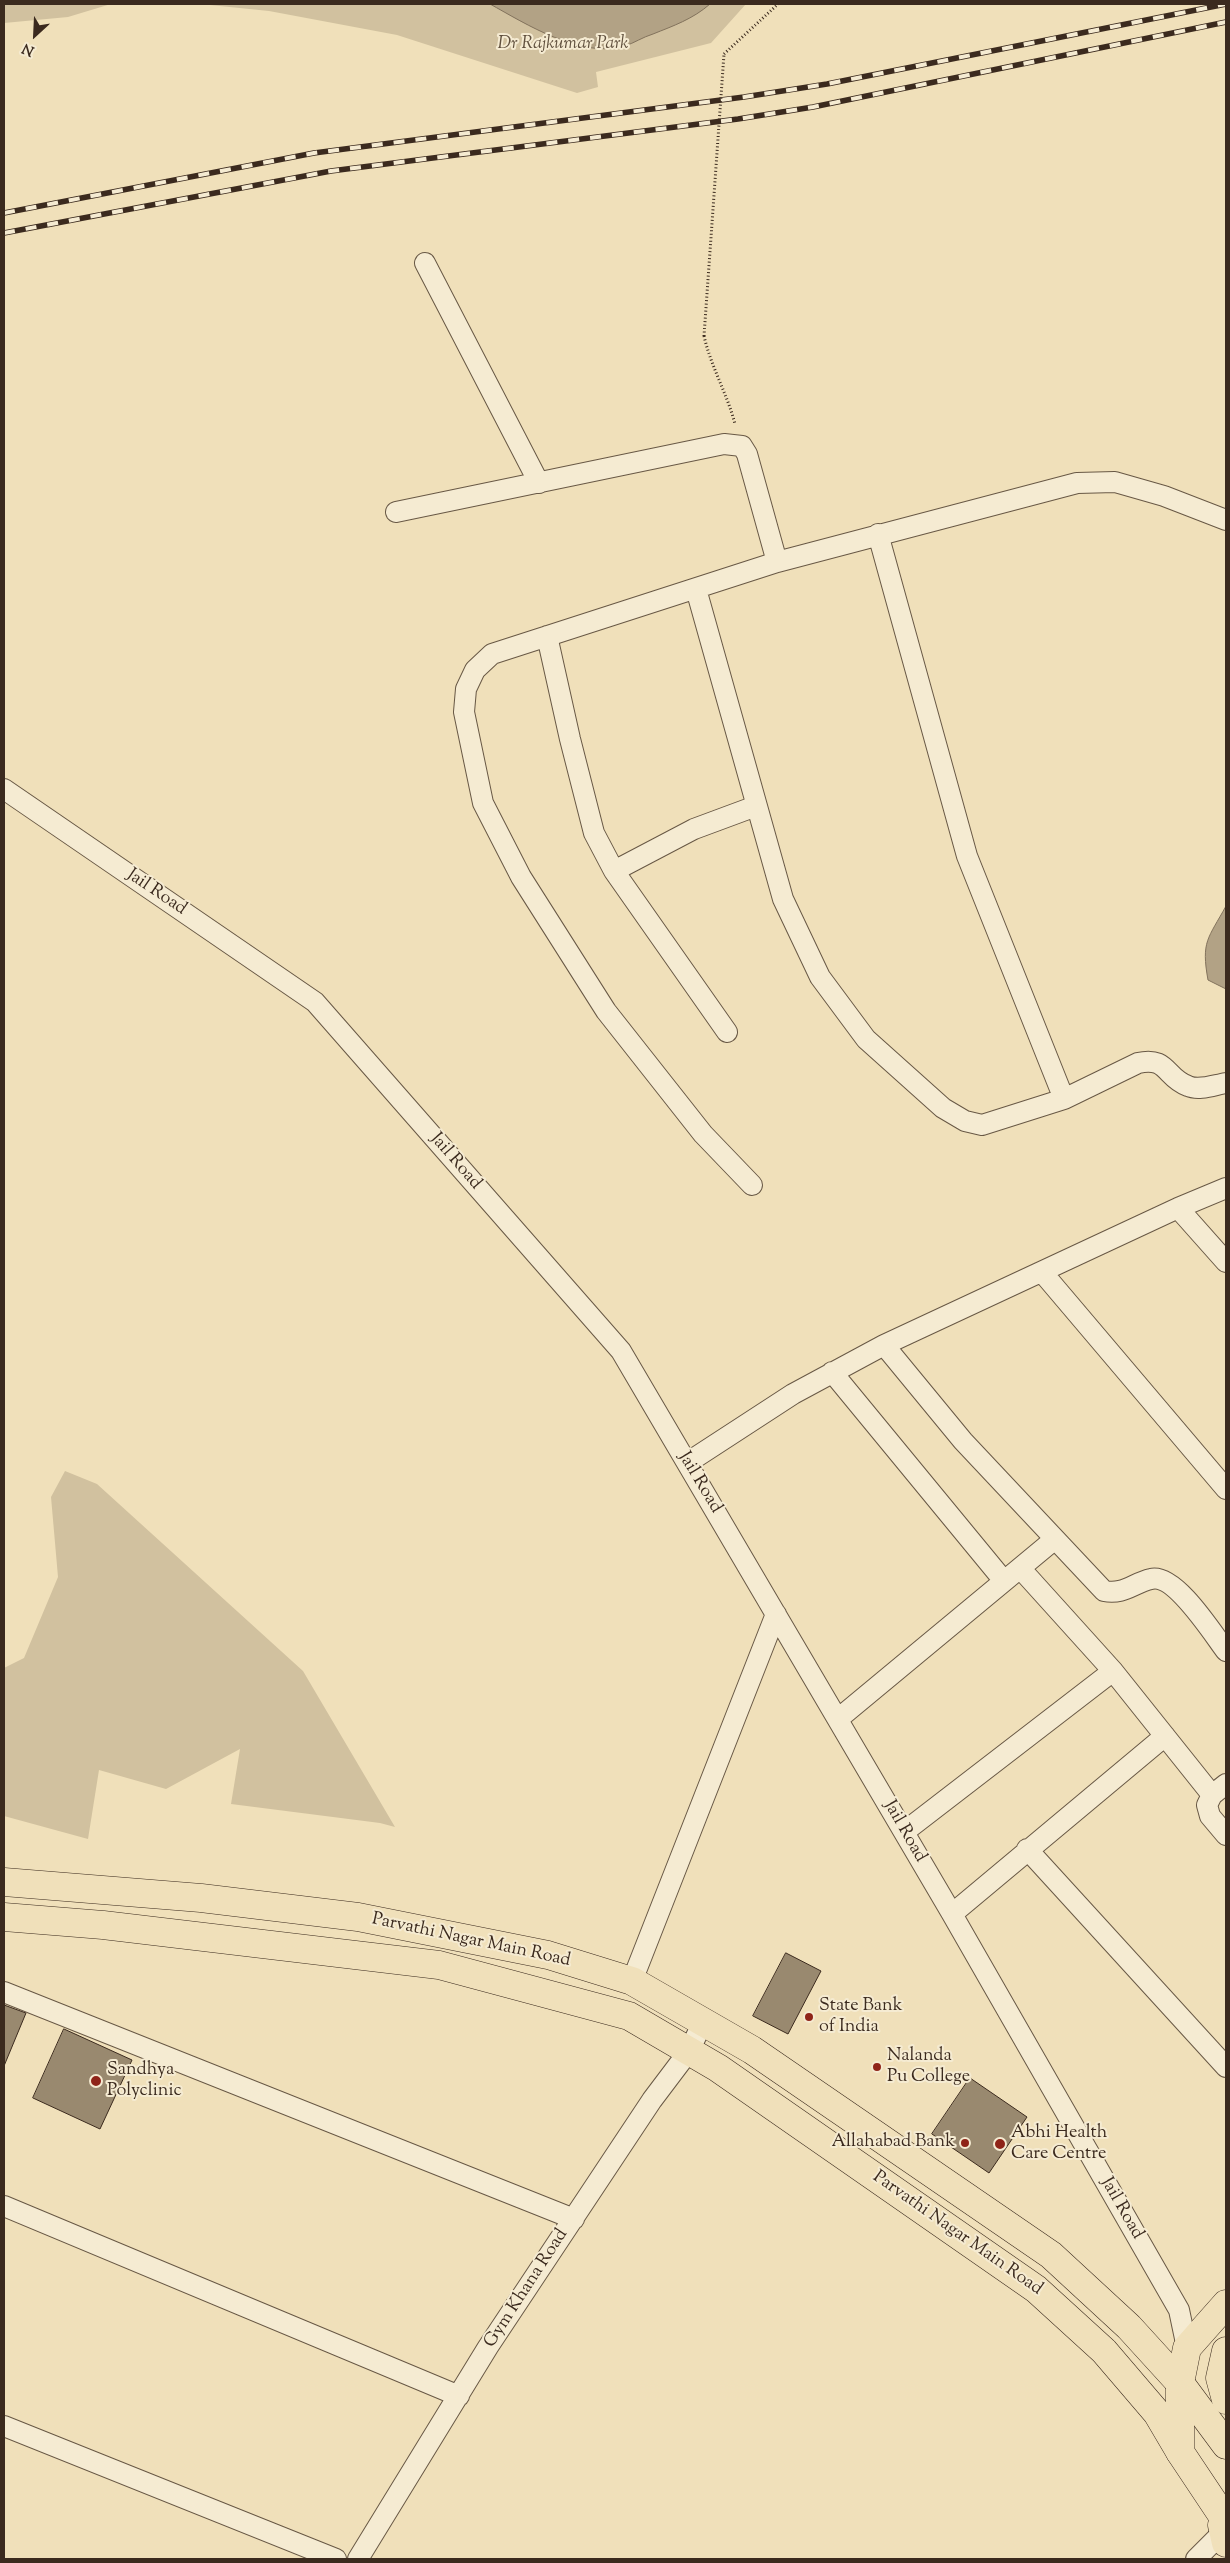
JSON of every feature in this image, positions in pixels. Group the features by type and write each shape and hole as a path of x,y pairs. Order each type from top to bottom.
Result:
{"main road":[{"name":"Parvathi Nagar Main Road","path":"4,1882 201,1898 358,1917 548,1955 632,1981 752,2050 1051,2256 1129,2327 1180,2383 1226,2445"},
{"name":"Parvathi Nagar Main Road","path":"4,1917 103,1925 439,1965 629,2016 718,2068 1036,2289 1104,2351 1157,2413 1225,2527"},
{"path":"1180,2452 1180,2383 1187,2348 1221,2309"},
{"path":"1223,2389 1226,2351"}],"street":[{"path":"425,263 539,483"},
{"path":"396,512 724,444 742,446 747,454 777,562"},
{"path":"752,1185 703,1134 606,1011 520,877 483,803 464,712 466,689 475,670 492,654 777,562 1077,483 1115,482 1164,496 1226,520"},
{"path":"878,534 967,856 1064,1098"},
{"path":"696,589 783,899 820,977 866,1039 924,1093 964,1122 982,1125 1064,1098 1138,1063 1150,1060 1161,1064 1187,1086 1198,1088 1226,1083"},
{"path":"547,636 594,834 614,871 726,1032"},
{"name":"Jail Road","path":"4,789 315,1002 621,1351 952,1914 1179,2310 1187,2348"},
{"path":"614,871 694,829 756,806"},
{"path":"687,1464 793,1394 884,1345 1178,1208 1226,1188"},
{"path":"1178,1208 1226,1262"},
{"path":"1042,1272 1226,1489"},
{"path":"884,1345 963,1441 1104,1591 1116,1594 1153,1578 1164,1580 1176,1588 1226,1651"},
{"path":"832,1372 1004,1582"},
{"path":"838,1719 1055,1540"},
{"path":"1020,1568 1113,1671 1165,1736 1219,1790 1207,1805 1210,1816 1226,1835"},
{"path":"632,1981 776,1614"},
{"path":"904,1832 1113,1671"},
{"path":"952,1914 1027,1849 1165,1736"},
{"path":"1027,1849 1226,2067"},
{"path":"4,1992 574,2218"},
{"name":"Gym Khana Road","path":"358,2559 459,2396 574,2218 652,2100 689,2051 703,2022"},
{"path":"4,2206 459,2396"},
{"path":"4,2426 336,2559"},
{"path":"1196,2559 1225,2527"}],"path":[{"path":"742,446 731,406 709,358 704,336 724,54 778,4"}],"green space":[{"path":"4,4 111,4 68,17 4,23"},
{"name":"Dr Rajkumar Park","path":"200,4 746,4 711,43 596,72 598,87 577,93 397,35 269,11"},
{"path":"65,1471 97,1484 303,1671 395,1827 380,1823 231,1804 240,1749 166,1789 99,1770 88,1839 4,1816 4,1668 24,1658 58,1577 51,1497"}],"shaded area":[{"path":"490,4 710,4 697,14 675,25 625,46 608,49 572,44 537,30"},
{"path":"1226,906 1226,989 1208,980 1205,957 1208,941"}],"building":[{"path":"786,1953 821,1971 788,2034 753,2016"},
{"path":"4,2005 26,2013 4,2066"},
{"path":"64,2029 132,2060 100,2129 33,2098"},
{"path":"970,2078 1027,2117 989,2173 932,2134"}],"railway":[{"path":"4,213 314,153 744,97 827,84 1226,4"},
{"path":"4,233 331,171 738,119 813,107 1226,22"}],"place":[{"name":"State Bank of India","path":"809,2017"},
{"name":"Nalanda Pu College","path":"877,2067"},
{"name":"Sandhya Polyclinic","path":"96,2081"},
{"name":"Allahabad Bank","path":"965,2143"},
{"name":"Abhi Health Care Centre","path":"1000,2144"}]}
